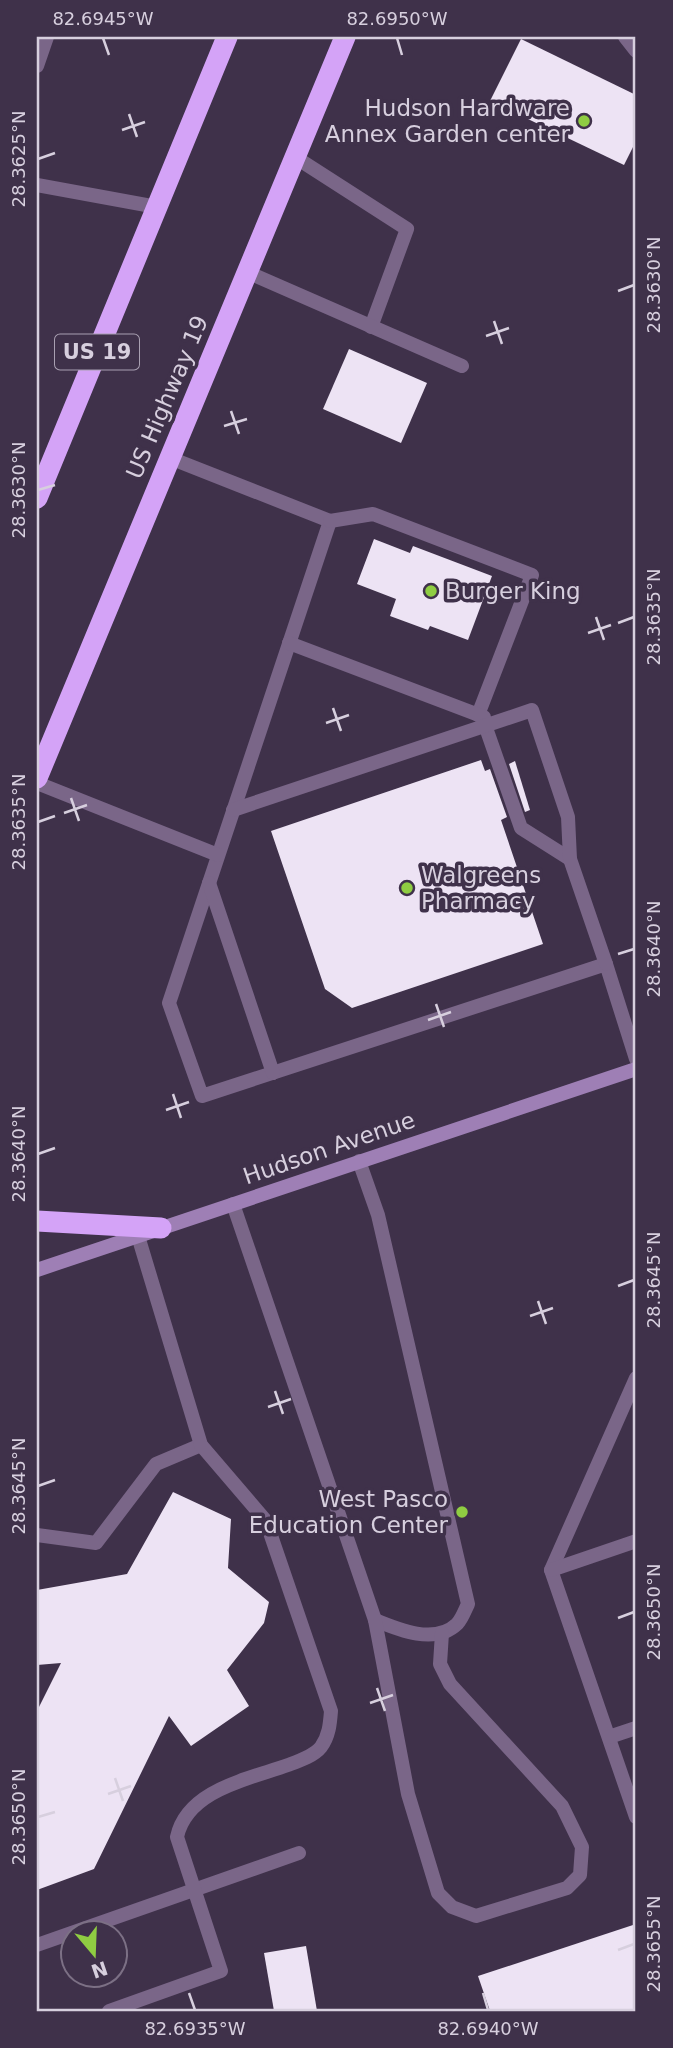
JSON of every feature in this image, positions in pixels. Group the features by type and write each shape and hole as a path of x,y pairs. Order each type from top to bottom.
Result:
{"highway":[{"name":"US 19","path":"37,498 227,37"},
{"name":"US Highway 19","path":"37,780 345,37"},
{"path":"37,1222 161,1228"}],"street":[{"name":"Hudson Avenue","path":"37,1270 636,1069"}],"lane":[{"path":"37,66 47,37"},
{"path":"625,37 636,51"},
{"path":"295,157 407,229 371,327"},
{"path":"37,185 157,207"},
{"path":"247,272 462,366"},
{"path":"170,458 330,521 373,514 532,575 487,720 521,828 570,859"},
{"path":"330,521 169,1003 202,1096 607,964"},
{"path":"289,643 487,720"},
{"path":"233,810 487,720 532,710 568,817 570,859 607,964 636,1059"},
{"path":"37,780 218,855"},
{"path":"209,883 273,1073"},
{"path":"359,1161 378,1215 468,1604 458,1623 442,1633 420,1634 400,1630 375,1620"},
{"path":"233,1204 375,1620 408,1794 438,1893 452,1907 476,1916 567,1888 580,1875 582,1847 562,1805 450,1684 440,1664 442,1633"},
{"path":"109,2011 221,1972 177,1838 180,1824 199,1801 225,1788 300,1760 320,1749 330,1731 331,1711 266,1521 201,1445 138,1236"},
{"path":"636,1378 551,1570 636,1817"},
{"path":"37,1535 96,1543 156,1464 201,1445"},
{"path":"551,1570 636,1541"},
{"path":"609,1737 636,1728"},
{"path":"37,1945 299,1853"}],"building":[{"name":"Hudson Hardware Annex Garden center","path":"521,39 636,95 636,141 624,165 490,101"},
{"path":"349,349 427,383 401,443 323,409"},
{"name":"Burger King","path":"374,539 410,553 413,546 492,576 468,640 430,626 428,630 390,616 396,599 357,584"},
{"name":"Walgreens Pharmacy","path":"481,760 485,771 490,769 507,817 501,820 543,944 352,1008 325,989 271,831"},
{"path":"515,761 530,810 525,812 509,764"},
{"path":"173,1492 231,1519 228,1568 269,1602 264,1623 227,1670 249,1706 191,1746 169,1716 94,1869 37,1890 37,1711 61,1663 37,1665 37,1590 127,1574"},
{"path":"636,1924 636,2011 490,2011 478,1976"},
{"path":"306,1946 317,2011 274,2011 264,1953"}],"place":[{"name":"Hudson Hardware Annex Garden center","path":"584,121"},
{"name":"Burger King","path":"431,591"},
{"name":"Walgreens Pharmacy","path":"407,888"},
{"name":"West Pasco Education Center","path":"462,1512"}]}
